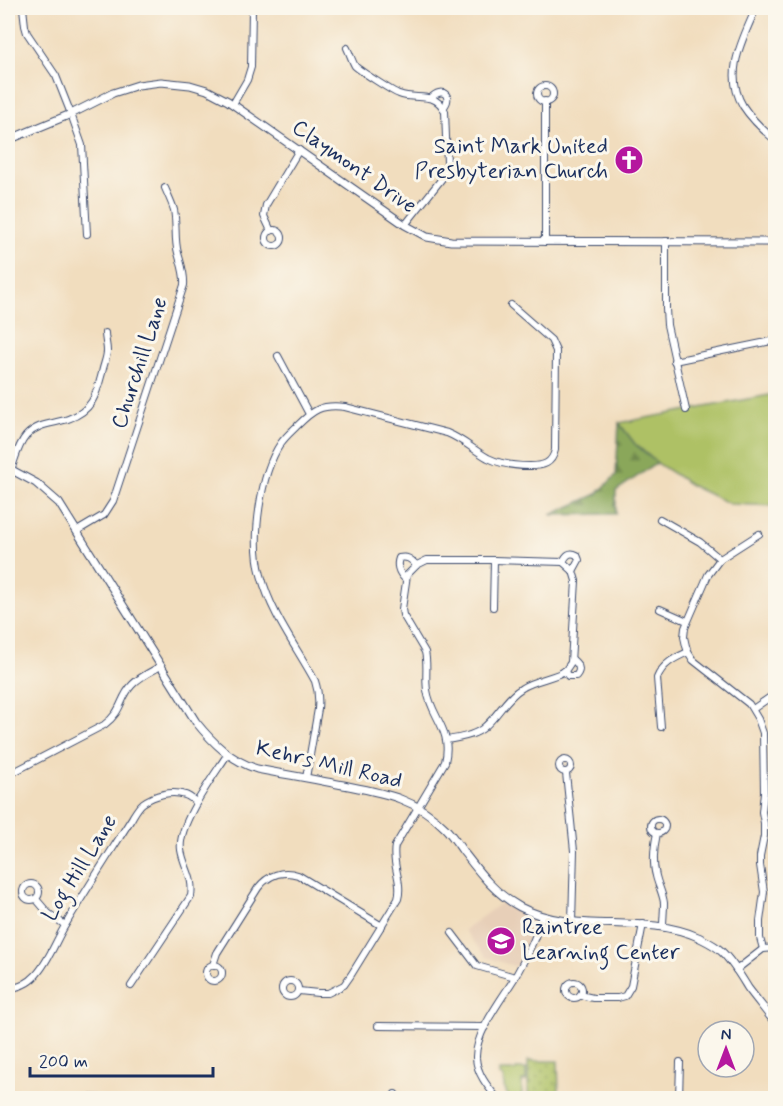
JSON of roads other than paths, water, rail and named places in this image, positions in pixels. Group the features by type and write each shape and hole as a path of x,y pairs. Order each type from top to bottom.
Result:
{"street":[{"path":"23,8 27,33 51,68 82,145 87,234"},
{"path":"233,104 248,80 251,67 252,8"},
{"path":"756,8 737,56 736,90 744,107 776,141"},
{"path":"347,48 355,65 395,93 431,98 445,111 447,163 444,176 405,225"},
{"name":"Claymont Drive","path":"8,140 126,88 171,82 199,87 233,104 405,225 427,237 442,240 545,242 776,242"},
{"path":"431,98 436,92 446,95 448,103 443,108"},
{"path":"545,101 545,242"},
{"path":"271,231 264,216 266,205 298,150"},
{"name":"Churchill Lane","path":"77,531 104,515 113,501 183,285 174,210 165,188"},
{"path":"666,241 666,309 674,361 686,410"},
{"path":"306,778 319,699 315,681 275,614 260,572 257,531 259,507 275,455 288,434 309,414 329,406 345,407 447,433 488,458 506,465 543,466 552,460 555,450 556,351 551,340 511,305"},
{"path":"9,469 26,436 40,425 78,414 92,402 107,353 105,333"},
{"path":"674,361 776,340"},
{"path":"278,356 309,414"},
{"name":"Kehrs Mill Road","path":"9,469 36,483 58,503 196,722 209,739 227,754 257,769 389,794 417,807 444,827 479,873 498,893 520,907 542,916 572,922 643,924 692,934 711,944 728,958 776,1024"},
{"path":"660,519 700,542 720,559"},
{"path":"759,534 720,559 708,575 687,621 684,637 693,660 743,699 753,710 761,726 764,742 762,812 764,836 760,865 764,891 760,938 763,949"},
{"path":"405,579 399,569 399,558 410,559 416,566"},
{"path":"299,991 328,993 344,985 396,905 400,890 393,858 394,846 445,762 447,740 427,692 427,658 403,615 407,575 427,560 494,560 568,567 576,581 572,662 564,671 522,687 488,724 477,732 447,740"},
{"path":"493,607 494,560"},
{"path":"660,609 687,621"},
{"path":"661,727 657,678 668,663 688,652"},
{"path":"564,671 568,675 578,674 579,665 572,659"},
{"path":"8,775 104,725 118,712 133,683 161,666"},
{"path":"753,710 776,693"},
{"path":"131,986 191,896 191,879 181,851 181,840 197,802 227,754"},
{"path":"566,773 574,851 572,922"},
{"name":"Log Hill Lane","path":"8,989 21,986 35,976 41,968 137,809 161,794 184,795 197,802"},
{"path":"657,834 654,846 654,865 663,895 663,927"},
{"path":"213,965 217,953 258,888 266,879 278,874 298,875 382,926"},
{"path":"36,899 48,913 65,925"},
{"path":"497,1098 480,1072 476,1060 477,1046 485,1027 534,943 542,916"},
{"path":"580,995 593,999 625,996 631,986 643,924"},
{"path":"452,933 477,966 515,977"},
{"path":"736,970 763,949 776,948"},
{"path":"378,1026 485,1027"},
{"path":"679,1098 680,1062"},
{"path":"8,1097 106,1098"}],"place":[{"name":"Saint Mark United Presbyterian Church","path":"629,160"},
{"name":"Raintree Learning Center","path":"501,941"}]}
